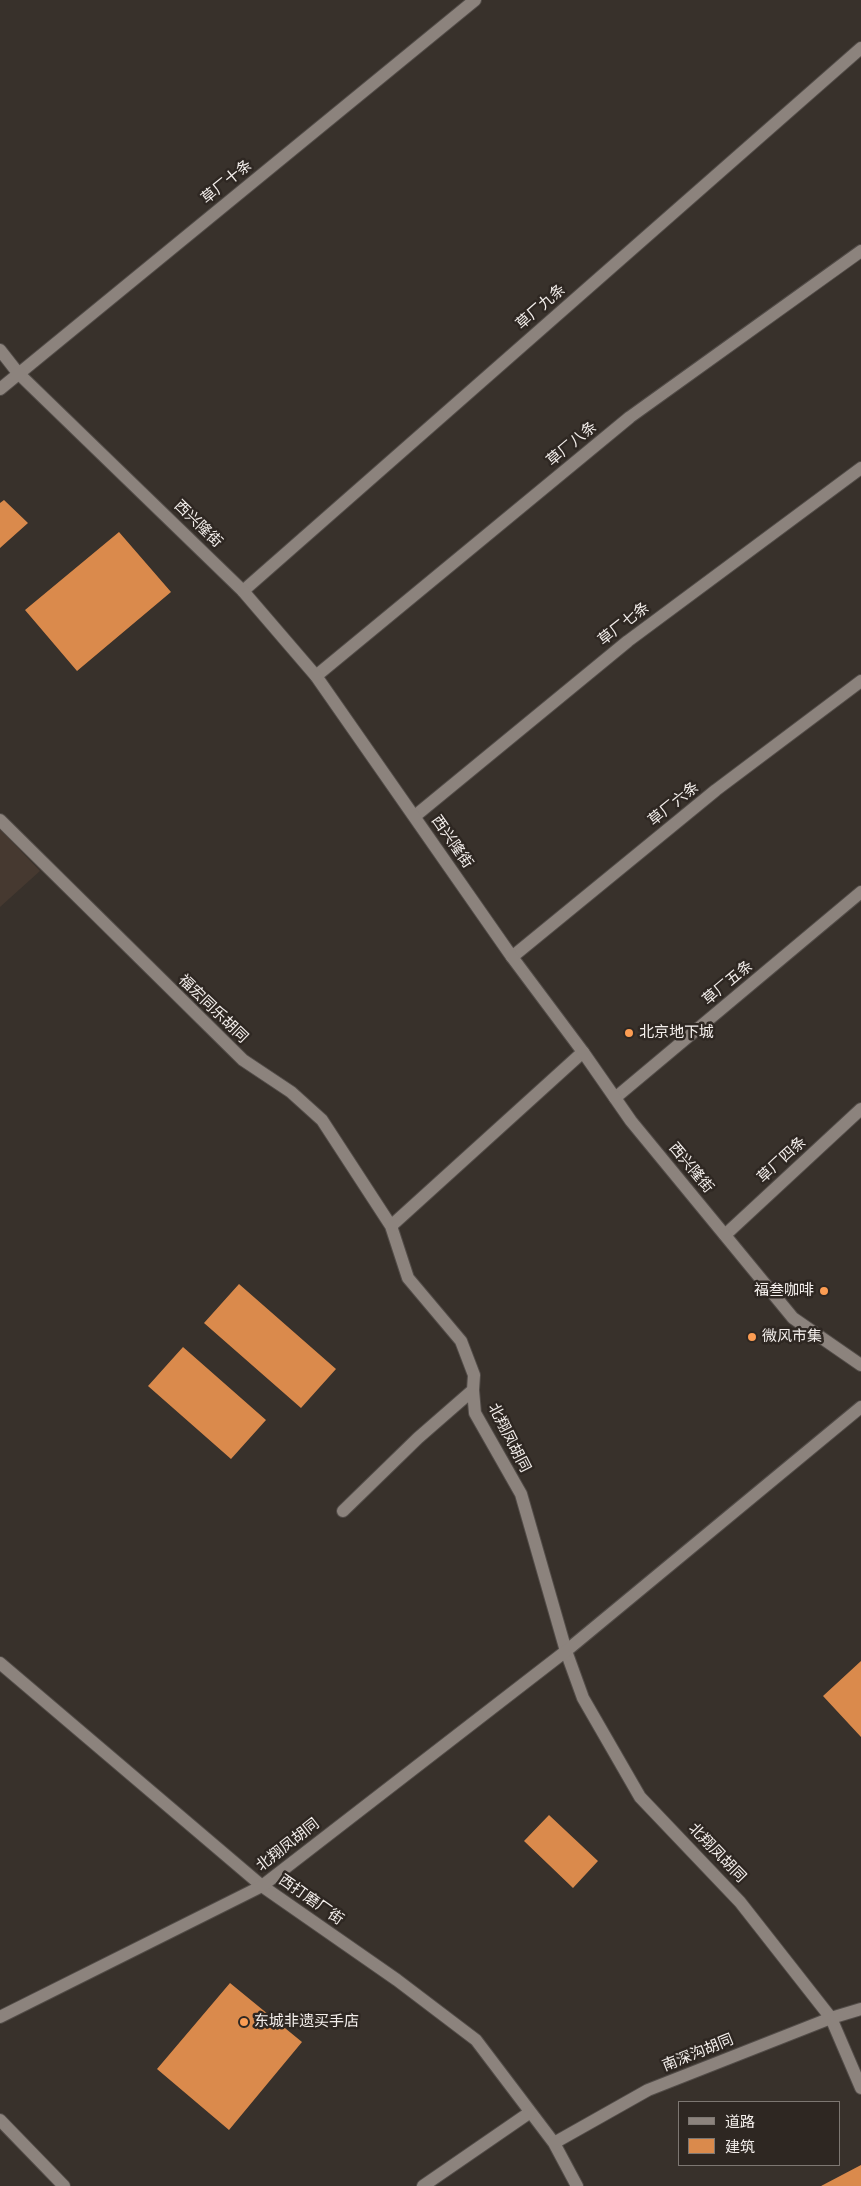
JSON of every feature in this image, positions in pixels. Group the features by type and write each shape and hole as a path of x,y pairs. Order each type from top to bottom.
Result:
{"street":[{"name":"草厂十条","path":"0,389 475,0"},
{"name":"草厂九条","path":"243,591 861,48"},
{"name":"草厂八条","path":"316,676 630,417 861,251"},
{"name":"西兴隆街","path":"0,350 18,373 243,591 316,676 512,957 583,1052 631,1121 793,1318 861,1365"},
{"name":"草厂七条","path":"415,816 628,641 861,468"},
{"name":"草厂六条","path":"512,957 716,790 861,681"},
{"name":"福宏同乐胡同","path":"0,820 243,1060 292,1092 322,1120 391,1226"},
{"name":"草厂五条","path":"615,1098 861,892"},
{"path":"391,1226 583,1052"},
{"name":"草厂四条","path":"725,1235 861,1110"},
{"name":"北翔凤胡同","path":"391,1226 408,1278 461,1341 474,1375 475,1412 521,1494 566,1651 583,1698 640,1797 740,1902 831,2018 861,2088"},
{"path":"343,1511 418,1438 473,1390"},
{"name":"北翔凤胡同","path":"0,2017 262,1886 566,1651 861,1407"},
{"name":"西打磨厂街","path":"0,1663 262,1886 397,1980 476,2040 529,2113 554,2143 577,2186"},
{"name":"南深沟胡同","path":"554,2143 648,2090 831,2018 861,2009"},
{"path":"423,2186 529,2113"},
{"path":"0,2120 64,2186"}],"shaded area":[{"path":"0,829 40,871 0,907"}],"building":[{"path":"4,500 28,523 0,548 0,503"},
{"path":"119,532 171,592 77,671 25,610"},
{"path":"239,1284 336,1369 301,1408 204,1323"},
{"path":"183,1347 266,1420 231,1459 148,1386"},
{"path":"861,1661 861,1737 823,1696"},
{"path":"549,1815 598,1861 573,1888 524,1841"},
{"path":"230,1983 302,2042 229,2130 157,2069"},
{"path":"861,2165 861,2186 821,2186"}],"place":[{"name":"北京地下城","path":"629,1033"},
{"name":"福叁咖啡","path":"824,1291"},
{"name":"微风市集","path":"752,1337"},
{"name":"东城非遗买手店","path":"244,2022"}]}
